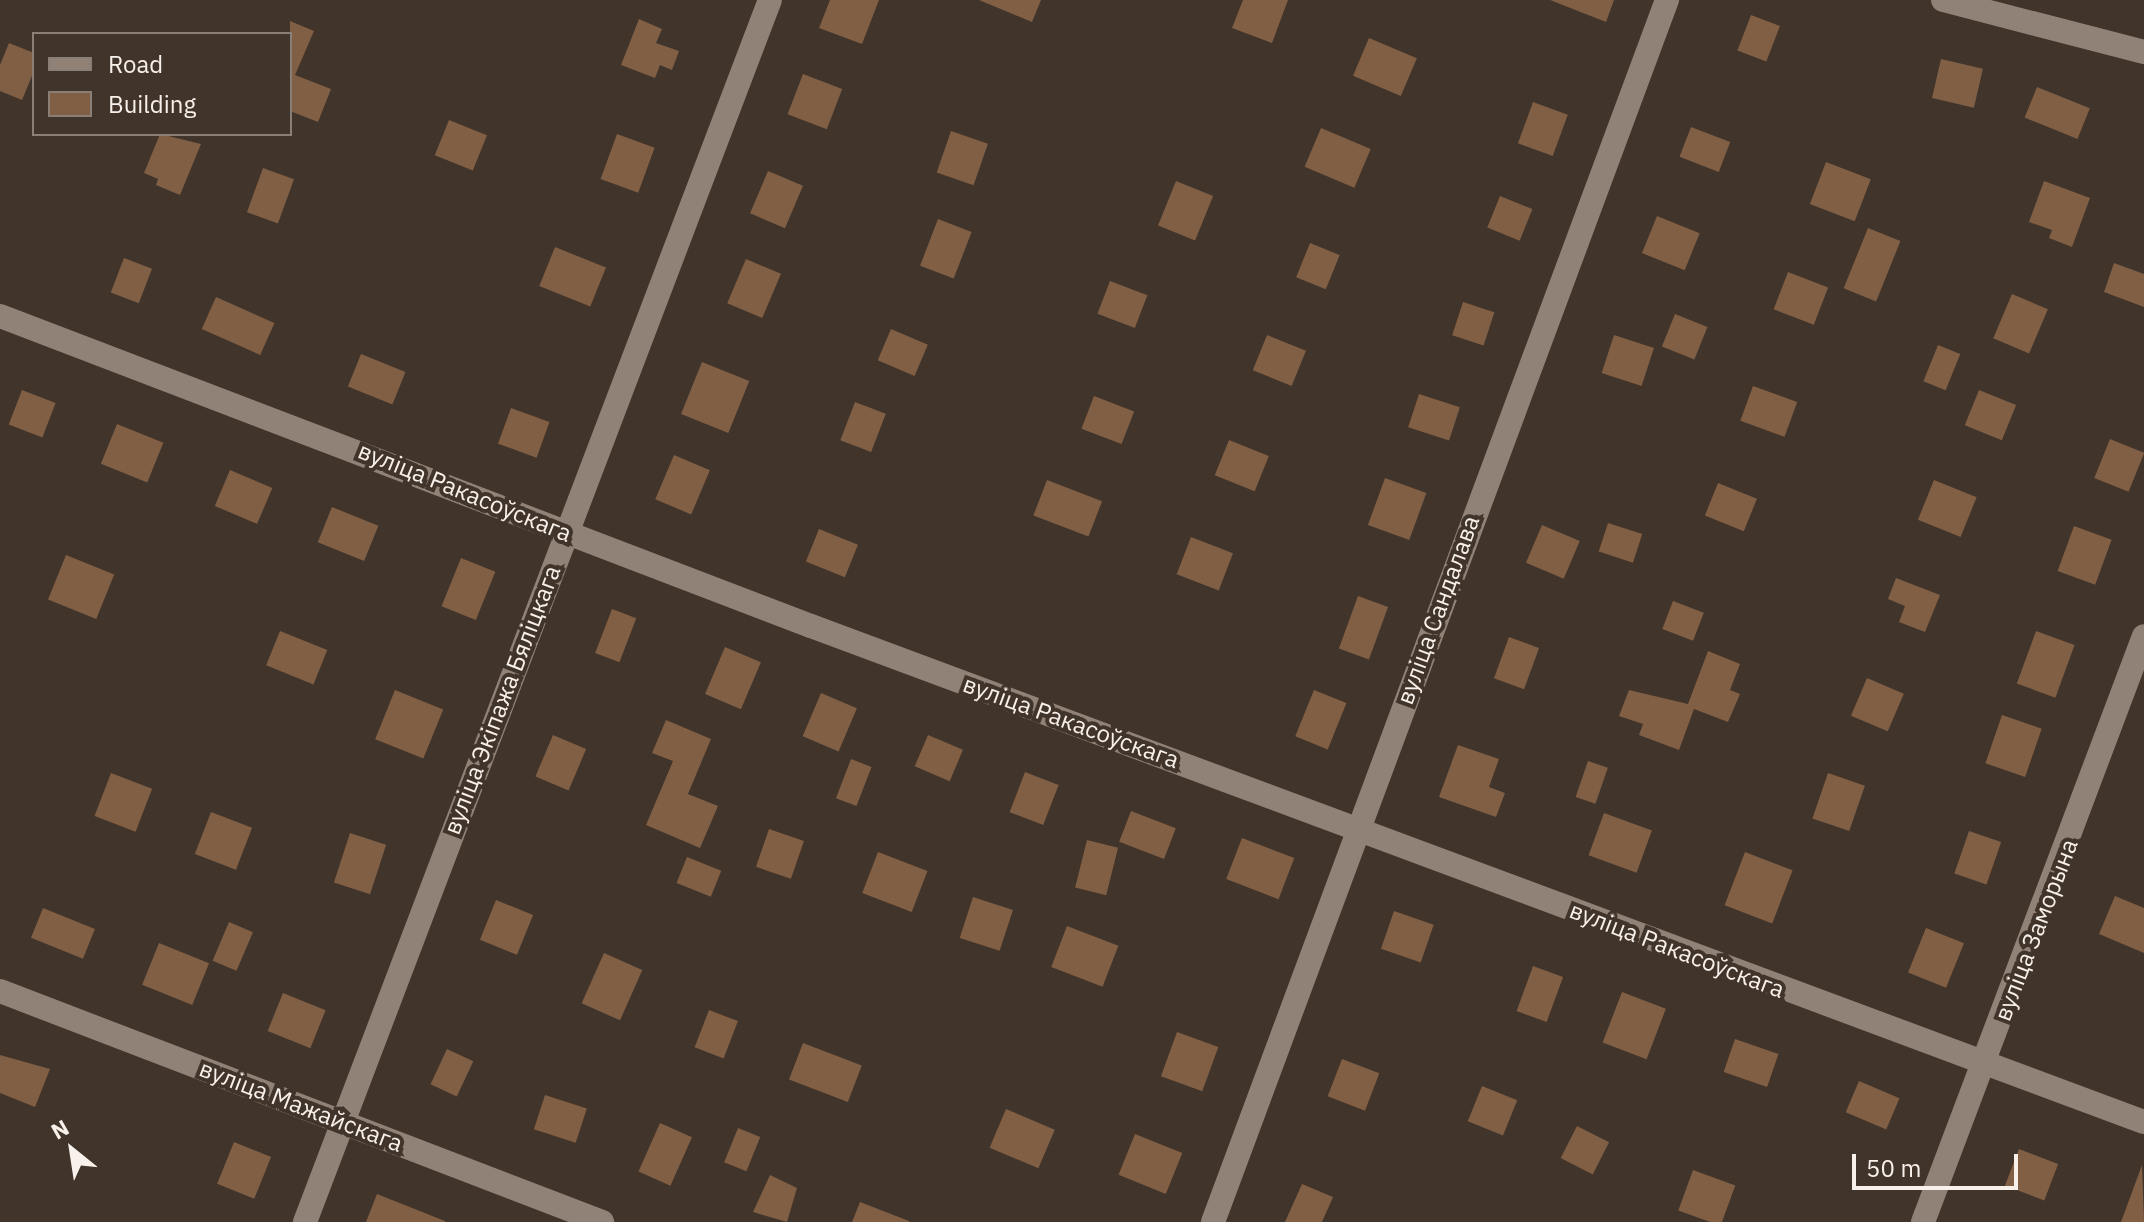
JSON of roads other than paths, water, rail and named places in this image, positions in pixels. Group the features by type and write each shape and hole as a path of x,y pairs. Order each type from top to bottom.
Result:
{"street":[{"name":"вуліца Экіпажа Бяліцкага","path":"305,1222 770,0"},
{"name":"вуліца Сандалава","path":"1213,1222 1667,0"},
{"path":"1943,0 2144,52"},
{"name":"вуліца Ракасоўскага","path":"0,316 1984,1066 2144,1122"},
{"name":"вуліца Заморына","path":"1923,1222 2144,636"},
{"name":"вуліца Мажайскага","path":"0,991 602,1222"}]}
